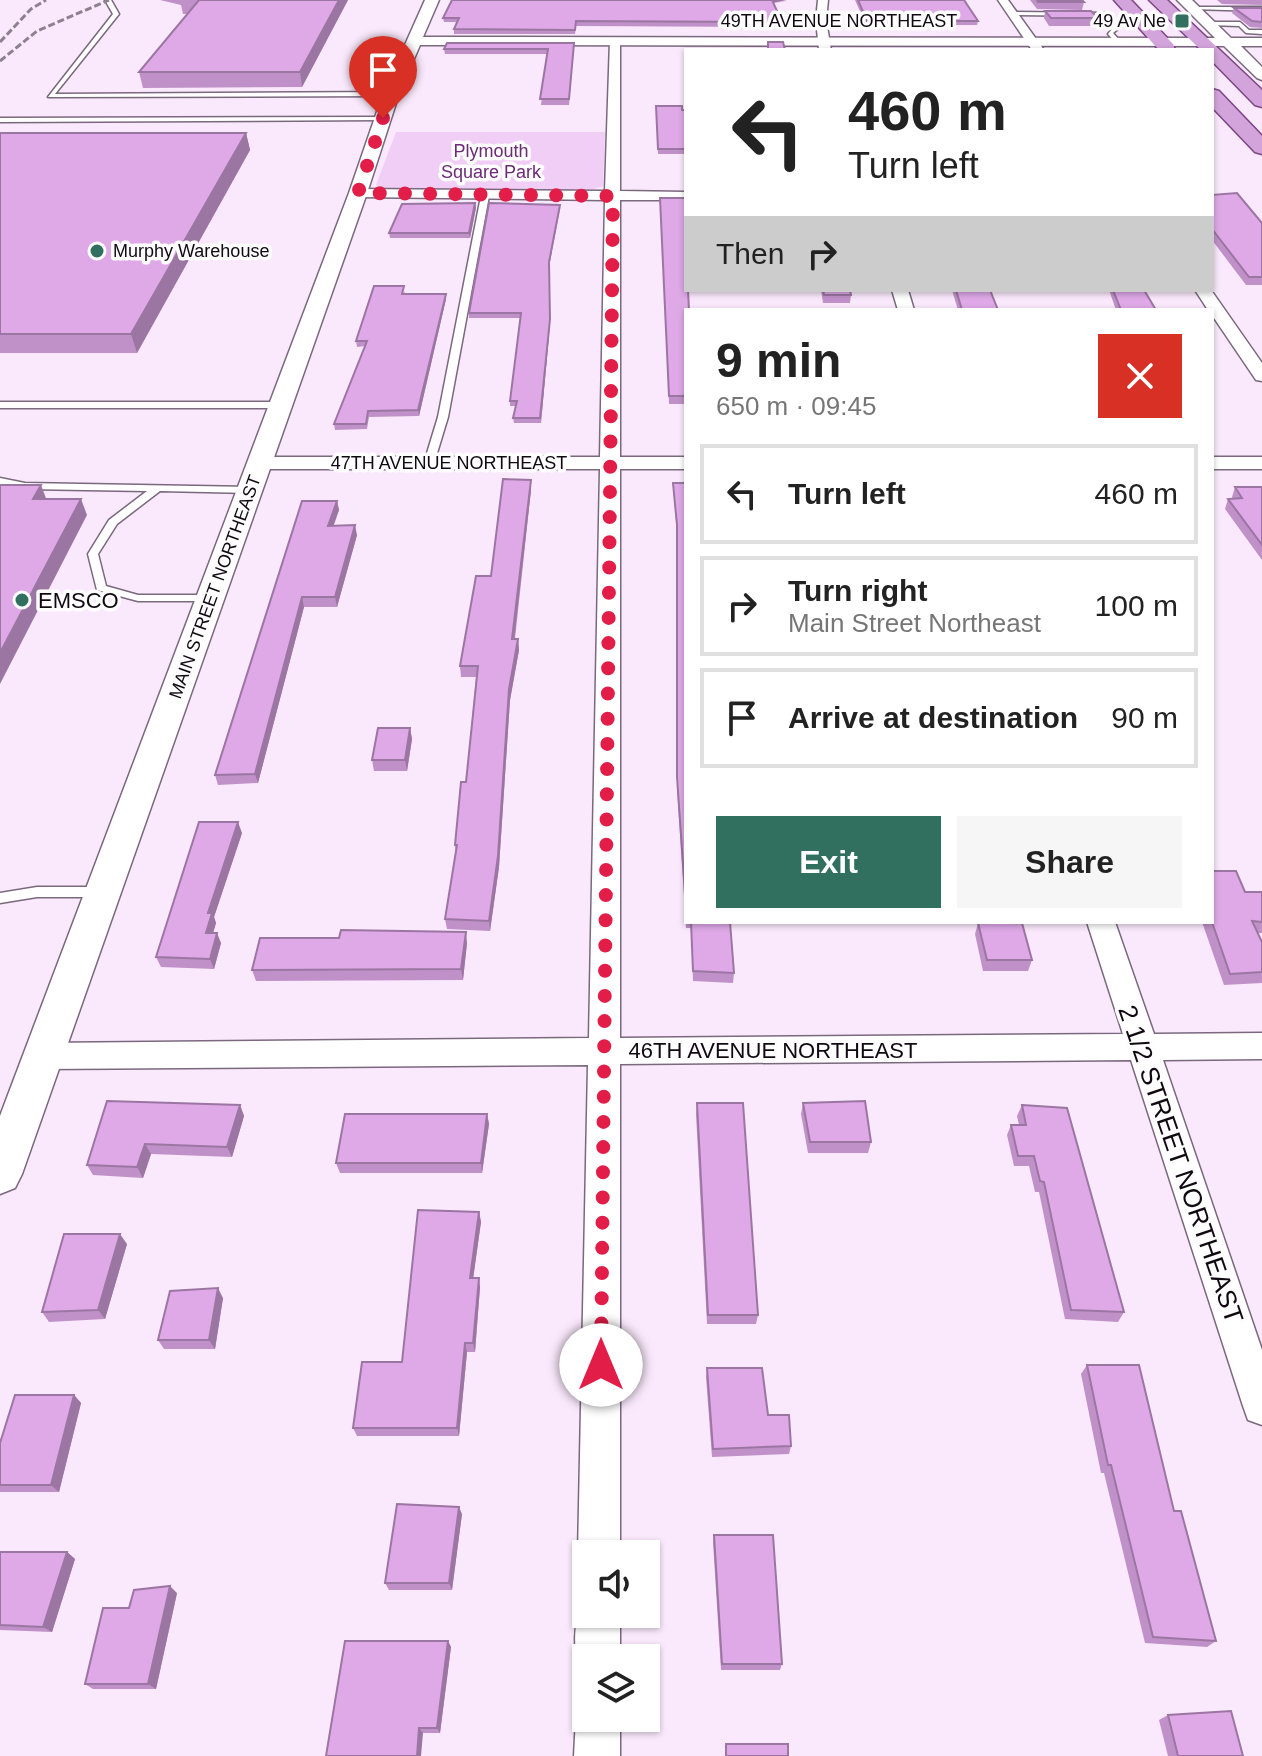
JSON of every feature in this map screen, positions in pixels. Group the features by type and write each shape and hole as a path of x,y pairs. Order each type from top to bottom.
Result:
{"main road":[{"path":"1122,0 1170,45"},
{"path":"1157,0 1212,42 1262,101"},
{"path":"1214,97 1262,148"}],"street":[{"name":"MAIN STREET NORTHEAST","path":"0,1174 261,463 387,106 432,0"},
{"path":"823,0 823,46"},
{"path":"1003,0 1036,46"},
{"path":"1188,4 1212,42 1262,75"},
{"name":"49TH AVENUE NORTHEAST","path":"416,41 823,46 1262,42"},
{"path":"599,1540 614,42"},
{"path":"358,193 684,196"},
{"path":"1204,292 1262,376"},
{"name":"47TH AVENUE NORTHEAST","path":"261,463 684,463"},
{"path":"1214,463 1262,463"},
{"name":"2 1/2 STREET NORTHEAST","path":"1102,924 1140,1047 1262,1406"},
{"name":"46TH AVENUE NORTHEAST","path":"43,1056 1262,1046"},
{"path":"597,1756 598,1732"}],"lane":[{"path":"108,0 116,14 50,96 387,106"},
{"path":"1188,4 1262,9"},
{"path":"1097,7 1115,29 1110,33 1118,42"},
{"path":"1013,14 1103,14"},
{"path":"1212,42 1240,24 1248,32 1262,32"},
{"path":"0,120 387,106"},
{"path":"429,463 443,417 485,196"},
{"path":"0,405 282,405"},
{"path":"0,481 25,486 251,490"},
{"path":"158,488 113,522 93,554 101,588 138,598 211,598"},
{"path":"0,898 37,892 103,892"}],"green space":[{"name":"Plymouth Square Park","path":"396,132 605,132 603,186 591,190 387,190 376,185"}],"building":[{"path":"199,0 339,0 300,72 139,72"},
{"path":"452,0 772,0 782,22 576,21 575,30 454,29 459,18 443,18"},
{"path":"858,0 964,0 978,21 867,21"},
{"path":"1082,0 1084,2 1038,2"},
{"path":"1234,8 1262,8 1262,22 1252,21"},
{"path":"1045,11 1091,11 1098,18 1051,18"},
{"path":"768,42 783,42 784,48 768,48"},
{"path":"447,43 574,43 569,99 540,99 548,49 444,49"},
{"path":"656,106 682,106 684,149 658,149"},
{"name":"Murphy Warehouse","path":"0,133 246,133 131,334 0,334"},
{"path":"1237,193 1262,223 1262,277 1249,277 1214,232 1214,195"},
{"path":"660,198 684,198 684,292 688,292 689,308 684,308 684,396 669,396"},
{"path":"475,203 469,233 389,233 402,204"},
{"path":"489,203 560,205 549,262 550,319 540,418 513,418 517,401 510,401 521,313 469,313"},
{"path":"374,286 404,286 402,294 446,294 418,410 368,411 366,424 334,424 367,341 356,341"},
{"path":"823,292 850,292 851,295 824,295"},
{"path":"957,292 991,292 997,308 961,308"},
{"path":"1114,292 1145,292 1155,308 1120,308"},
{"path":"503,479 531,480 512,639 518,639 509,689 498,856 489,921 445,919 457,845 461,782 466,782 478,666 460,666 476,576 491,576"},
{"path":"673,483 684,483 684,878 677,777 677,525"},
{"name":"EMSCO","path":"0,485 41,485 33,499 81,499 0,653"},
{"path":"1235,487 1262,487 1262,545 1228,499 1242,498"},
{"path":"302,501 337,501 328,526 355,525 335,597 302,597 255,774 215,775"},
{"path":"378,728 410,728 405,760 372,760"},
{"path":"199,822 238,822 208,913 212,913 206,933 217,933 210,959 156,957"},
{"path":"1214,871 1236,871 1245,892 1262,892 1262,922 1252,921 1262,942 1262,972 1230,974 1213,924"},
{"path":"691,924 730,924 734,973 693,971"},
{"path":"978,924 1022,924 1032,960 987,960"},
{"path":"341,930 466,932 461,969 252,970 260,938 339,938"},
{"path":"107,1101 240,1105 227,1147 145,1144 137,1167 87,1165"},
{"path":"865,1101 871,1142 810,1142 803,1103"},
{"path":"697,1103 743,1103 758,1315 708,1315"},
{"path":"1022,1105 1067,1108 1124,1312 1071,1310 1044,1182 1040,1181 1034,1156 1018,1156 1011,1125 1026,1125"},
{"path":"345,1114 487,1114 481,1163 336,1163"},
{"path":"418,1210 479,1212 470,1278 479,1278 473,1343 465,1343 457,1428 353,1428 362,1362 402,1362"},
{"path":"64,1234 120,1234 98,1310 42,1312"},
{"path":"218,1288 209,1340 158,1340 170,1291"},
{"path":"1087,1365 1139,1365 1174,1511 1181,1511 1216,1641 1153,1637 1111,1465 1108,1465"},
{"path":"707,1368 762,1368 768,1415 789,1415 791,1446 713,1449"},
{"path":"15,1395 74,1395 51,1485 0,1485 0,1443"},
{"path":"397,1504 459,1507 449,1583 385,1583"},
{"path":"714,1535 773,1535 782,1664 722,1664"},
{"path":"0,1552 67,1552 43,1627 0,1625"},
{"path":"170,1586 148,1684 85,1684 103,1608 129,1608 134,1590"},
{"path":"345,1641 448,1641 437,1728 419,1728 417,1756 326,1756"},
{"path":"1231,1711 1243,1756 1178,1756 1168,1715"},
{"path":"726,1744 788,1744 788,1756 726,1756"}],"railway":[{"path":"0,42 31,9 46,0"},
{"path":"0,61 37,31 109,0"}],"place":[{"name":"49 Av Ne","path":"1182,21"},
{"name":"Murphy Warehouse","path":"97,251"},
{"name":"EMSCO","path":"22,600"}],"route":[{"path":"383,118 358,193 613,196 601,1365"}]}
